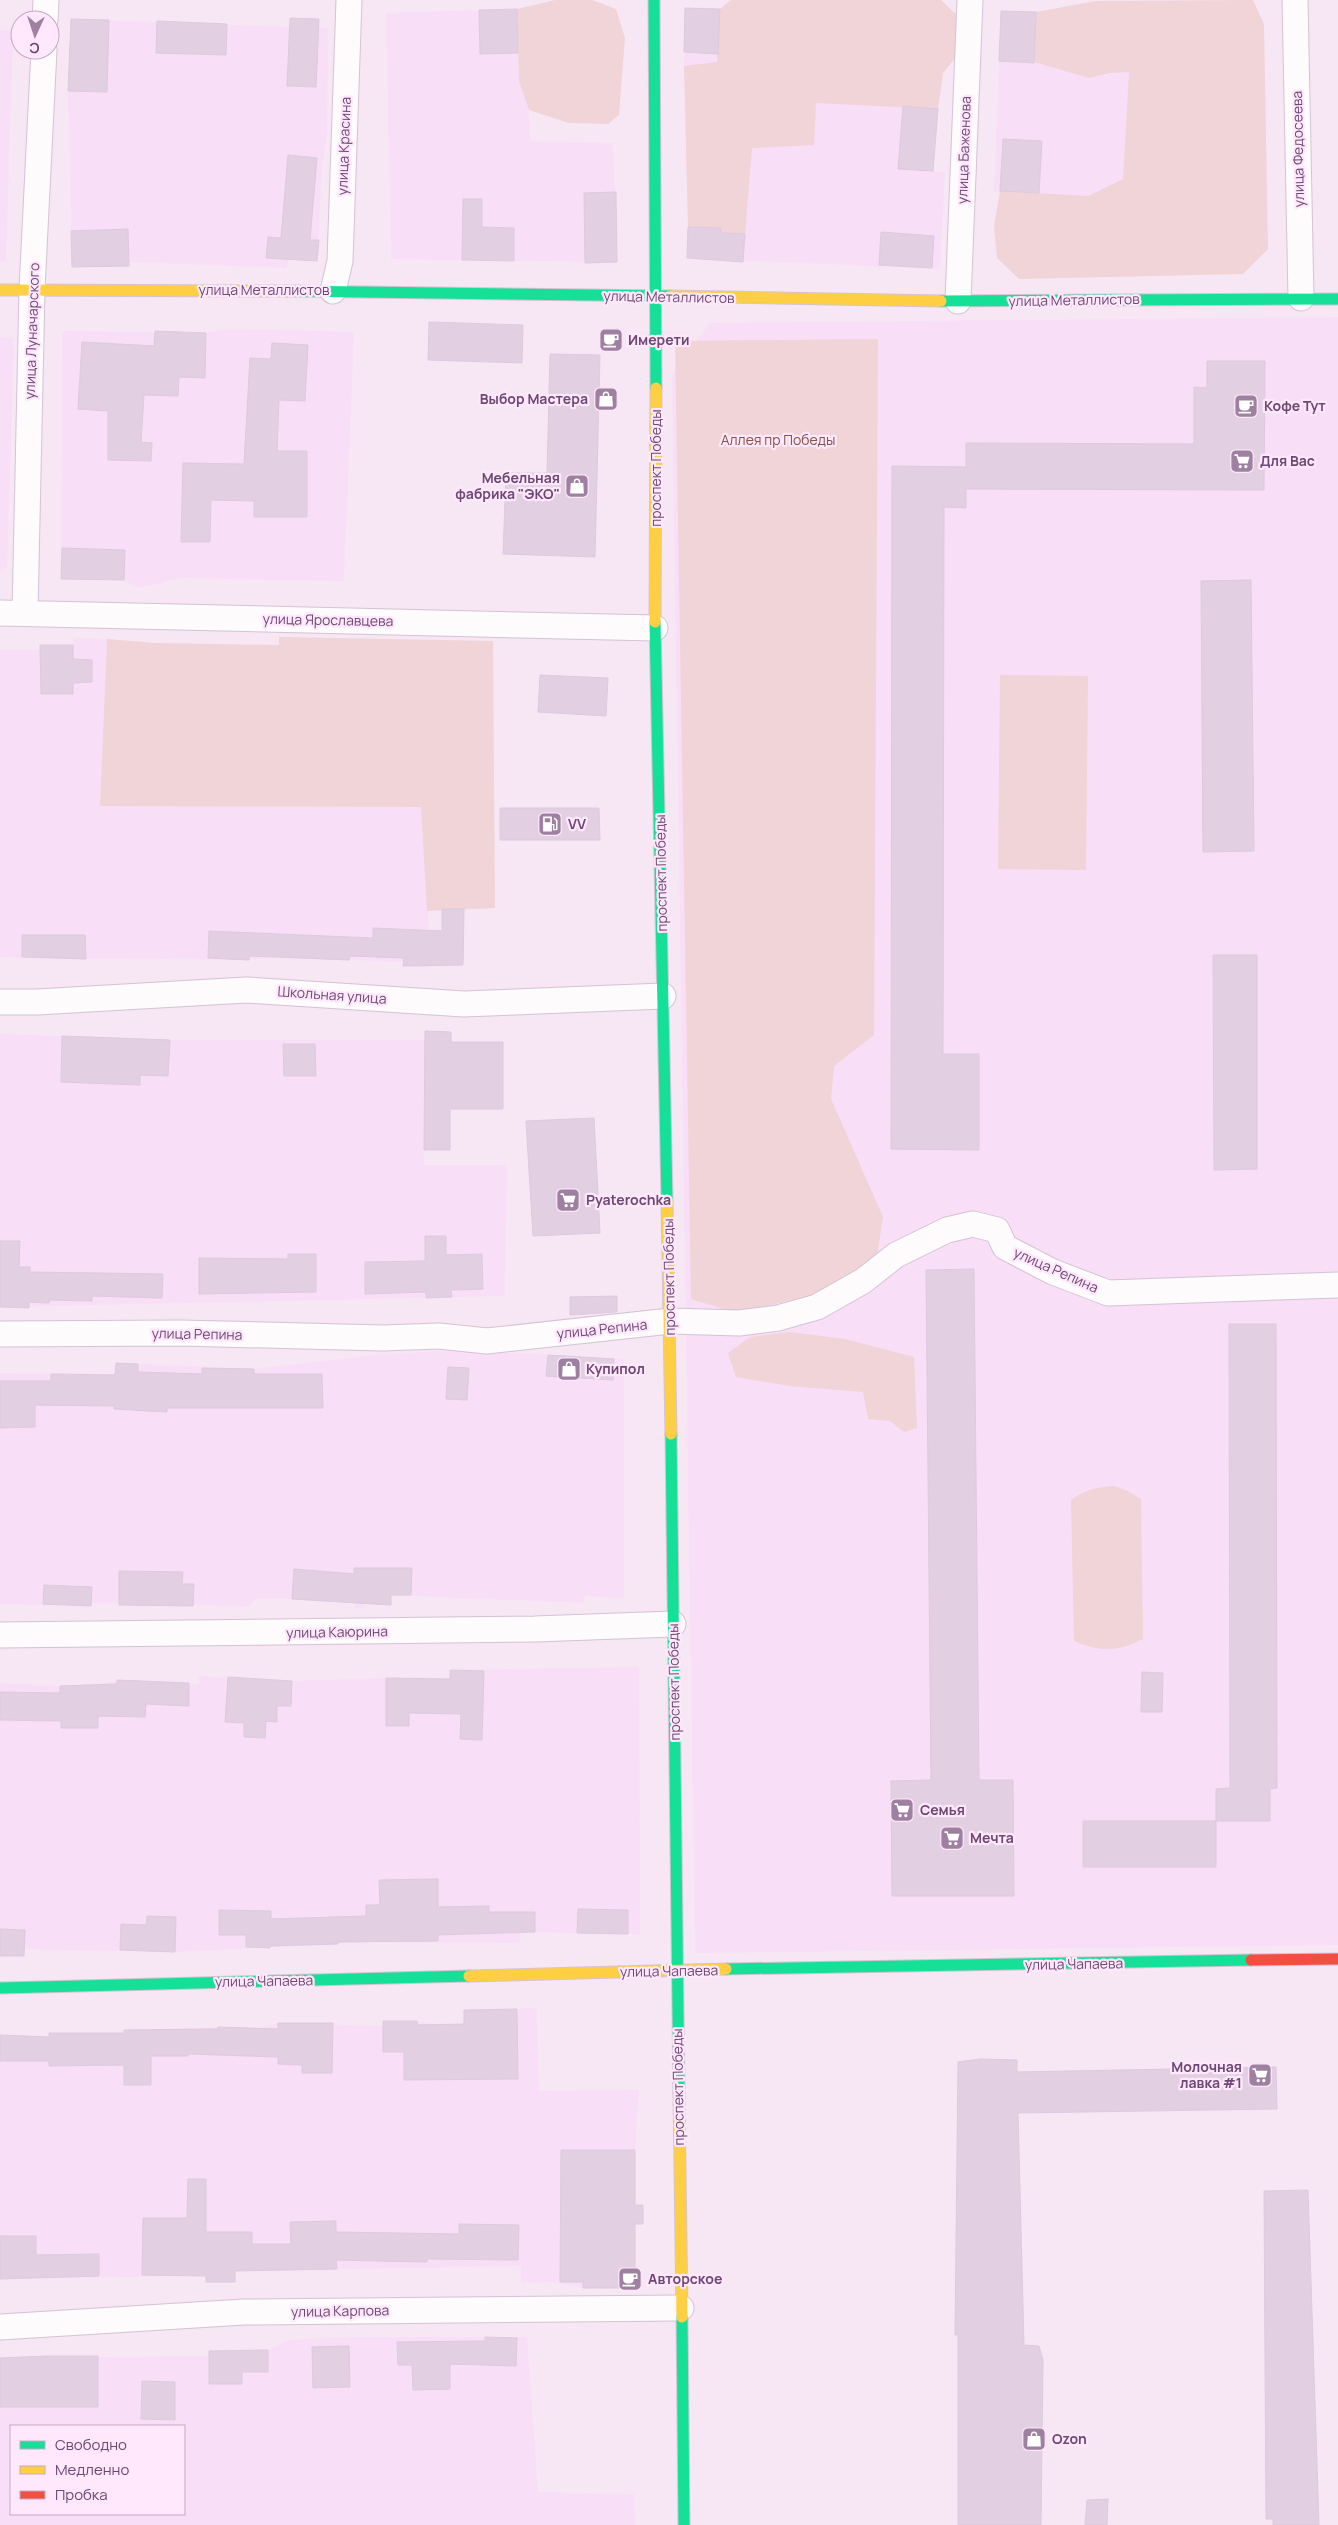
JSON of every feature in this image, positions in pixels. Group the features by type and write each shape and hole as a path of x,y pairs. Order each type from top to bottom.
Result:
{"street":[{"name":"улица Красина","path":"333,291 340,261 349,0"},
{"name":"проспект Победы","path":"654,0 657,297 656,628 670,1321 684,2525"},
{"name":"улица Баженова","path":"958,301 970,0"},
{"name":"улица Федосеева","path":"1295,0 1301,298"},
{"name":"улица Луначарского","path":"25,612 32,290 44,60"},
{"name":"улица Металлистов","path":"0,290 333,291 958,301 1338,299"},
{"name":"улица Ярославцева","path":"0,613 25,612 656,628"},
{"name":"Школьная улица","path":"0,1002 37,1002 246,990 464,1004 663,996"},
{"name":"улица Репина","path":"0,1334 180,1333 383,1338 439,1336 487,1341 670,1321 739,1323 778,1318 817,1307 863,1281 896,1255 947,1230 973,1224 997,1230 1006,1247 1053,1272 1108,1293 1338,1285"},
{"name":"улица Каюрина","path":"0,1636 535,1629 673,1624"},
{"name":"улица Чапаева","path":"0,1988 677,1970 1338,1959"},
{"name":"улица Карпова","path":"0,2327 244,2312 681,2308"}],"shaded area":[{"path":"731,0 941,0 960,52 943,73 938,109 933,171 945,173 940,269 687,258 685,8 719,9"},
{"path":"517,9 519,81 529,110 530,141 613,143 617,262 391,259 386,13"},
{"path":"1001,11 1036,12 1034,62 1089,78 1129,71 1123,179 1088,196 994,192"},
{"path":"290,18 319,19 319,27 328,28 327,136 322,168 317,261 288,259 287,268 130,262 129,266 72,267 68,91 71,19 289,27"},
{"path":"0,30 10,30 10,60 12,60 6,261 0,261"},
{"path":"1338,317 1338,1945 695,1953 672,375 710,323"},
{"path":"230,329 354,332 344,581 181,578 138,588 124,580 61,579 62,331 206,333"},
{"path":"0,337 14,338 7,566 0,573"},
{"path":"74,638 107,639 100,806 421,807 429,930 427,967 403,966 403,962 278,957 249,960 0,957 0,650 40,650 41,645 73,645"},
{"path":"0,1034 170,1040 425,1040 424,1165 507,1165 505,1296 0,1307"},
{"path":"458,1350 624,1359 624,1598 585,1596 584,1603 391,1595 391,1605 377,1605 377,1596 364,1596 364,1608 354,1608 354,1601 276,1598 258,1598 249,1606 91,1603 91,1606 0,1604 0,1373 115,1374 116,1363 254,1369 374,1355"},
{"path":"639,1667 640,1934 521,1932 519,1943 366,1942 175,1952 24,1949 24,1956 0,1956 0,1683 60,1686 117,1681 199,1684 199,1676 292,1681 386,1678 450,1679 450,1670"},
{"path":"537,2008 539,2091 639,2090 635,2150 635,2205 643,2205 643,2224 635,2224 635,2288 583,2288 553,2282 521,2283 521,2266 236,2271 235,2282 206,2282 206,2267 190,2267 190,2276 0,2279 0,2035 49,2036 49,2033 124,2033 124,2030 218,2027 263,2028 278,2023 383,2026 383,2021 417,2021 440,2025 463,2024 464,2010"},
{"path":"352,2337 527,2337 538,2492 634,2494 635,2525 0,2525 0,2358 208,2356 209,2351 268,2350 288,2340"}],"green space":[{"path":"555,0 592,0 616,9 625,38 619,115 608,124 569,123 529,110 519,81 517,9"},
{"path":"731,0 941,0 960,18 960,52 943,73 938,109 816,103 814,145 752,148 745,234 721,233 721,228 688,227 684,66 717,62 720,9"},
{"path":"1253,0 1264,24 1268,249 1243,274 1019,279 997,258 994,226 1000,191 1088,196 1123,179 1129,72 1111,73 1089,78 1034,62 1036,12 1096,1"},
{"name":"Аллея пр Победы","path":"878,339 874,1035 834,1066 831,1099 883,1217 877,1256 821,1293 737,1313 691,1299 675,341"},
{"path":"279,637 493,641 495,908 427,911 421,807 100,806 107,639 156,643 279,645"},
{"path":"1000,675 1088,676 1086,870 998,869"},
{"path":"789,1332 845,1339 914,1357 917,1428 904,1432 890,1421 868,1419 863,1392 790,1386 736,1377 728,1353 750,1337"},
{"path":"1114,1486 1128,1491 1141,1499 1143,1639 1117,1648 1100,1649 1074,1641 1071,1500 1091,1490"}],"building":[{"path":"685,8 720,9 718,54 684,52"},
{"path":"517,9 518,53 480,54 479,10"},
{"path":"1001,11 1036,12 1034,63 999,61"},
{"path":"290,18 319,19 316,87 287,86"},
{"path":"71,19 109,20 107,92 68,91"},
{"path":"157,21 227,24 226,55 156,53"},
{"path":"903,106 938,109 933,171 898,169"},
{"path":"1003,139 1042,141 1039,193 1000,191"},
{"path":"288,155 317,158 310,240 319,240 317,261 266,258 268,237 281,238"},
{"path":"616,192 617,262 585,263 584,193"},
{"path":"463,199 482,199 482,227 514,228 514,261 462,260"},
{"path":"688,227 721,228 721,233 745,234 743,262 687,258"},
{"path":"128,229 129,266 72,267 71,231"},
{"path":"881,232 934,236 932,268 879,265"},
{"path":"429,322 523,325 522,363 428,360"},
{"path":"155,331 206,333 205,378 179,377 178,396 144,395 141,442 152,443 151,461 108,460 108,411 78,409 82,342 154,346"},
{"path":"272,343 308,345 305,401 279,400 277,451 307,451 307,517 254,517 254,501 211,500 210,542 181,542 183,463 244,464 250,358 271,359"},
{"path":"550,354 600,355 595,557 503,554 506,473 547,473"},
{"path":"1207,361 1265,361 1264,490 966,489 966,508 944,507 943,1054 979,1054 979,1150 891,1149 892,466 966,467 966,443 1194,444 1194,387 1207,388"},
{"path":"62,548 125,550 124,580 61,579"},
{"path":"1251,580 1254,851 1203,852 1201,581"},
{"path":"40,645 73,645 73,659 92,660 92,682 73,683 73,694 41,694"},
{"path":"540,675 608,678 606,716 538,712"},
{"name":"VV","path":"500,808 599,808 600,840 500,840"},
{"path":"442,909 464,909 463,965 403,966 404,958 350,956 349,960 249,956 249,960 208,958 209,931 373,938 373,928 442,931"},
{"path":"22,935 85,935 86,959 22,957"},
{"path":"1213,955 1257,955 1257,1169 1214,1170"},
{"path":"425,1031 451,1032 451,1042 503,1042 503,1109 450,1109 450,1150 424,1150"},
{"path":"62,1036 170,1040 168,1076 140,1075 140,1085 61,1082"},
{"path":"283,1044 315,1044 316,1076 284,1076"},
{"path":"594,1118 600,1233 533,1236 526,1121"},
{"path":"425,1236 446,1236 446,1255 482,1254 483,1289 451,1290 452,1297 426,1298 426,1292 365,1294 365,1262 425,1261"},
{"path":"0,1241 20,1241 19,1267 30,1267 30,1272 163,1274 162,1298 92,1296 92,1301 50,1300 49,1303 29,1302 29,1308 0,1307"},
{"path":"288,1254 316,1254 316,1292 199,1294 199,1258 288,1259"},
{"path":"974,1269 979,1780 1013,1780 1014,1896 892,1896 891,1781 931,1780 926,1270"},
{"path":"617,1296 617,1312 570,1315 570,1297"},
{"path":"1229,1324 1276,1324 1277,1788 1270,1789 1270,1821 1216,1821 1216,1789 1230,1788"},
{"path":"548,1355 614,1359 613,1380 546,1376"},
{"path":"116,1363 138,1364 138,1372 202,1374 202,1368 254,1369 254,1374 322,1374 323,1408 167,1408 167,1412 114,1409 114,1406 35,1405 35,1427 0,1428 0,1381 51,1381 51,1374 115,1375"},
{"path":"448,1367 469,1368 467,1400 446,1399"},
{"path":"354,1568 412,1568 411,1595 391,1595 391,1605 292,1599 294,1569 354,1574"},
{"path":"119,1571 183,1572 182,1584 194,1584 193,1606 119,1605"},
{"path":"44,1585 92,1587 91,1606 43,1604"},
{"path":"450,1670 484,1671 482,1740 460,1739 461,1714 409,1713 409,1726 386,1726 386,1678 450,1679"},
{"path":"1142,1672 1163,1673 1162,1712 1141,1712"},
{"path":"228,1677 292,1681 291,1706 277,1706 277,1722 266,1721 265,1738 244,1737 244,1723 225,1722"},
{"path":"117,1680 189,1683 189,1706 146,1704 145,1717 98,1716 98,1728 61,1728 61,1721 0,1720 0,1692 60,1693 60,1686 117,1684"},
{"path":"1083,1821 1216,1821 1216,1867 1083,1867"},
{"path":"438,1879 438,1907 489,1906 489,1912 535,1912 535,1932 438,1935 438,1941 338,1942 338,1944 270,1946 270,1948 246,1947 246,1935 219,1935 219,1910 271,1911 271,1919 366,1916 366,1905 380,1905 379,1880"},
{"path":"578,1909 628,1910 628,1934 577,1933"},
{"path":"147,1916 176,1917 175,1952 120,1950 121,1924 146,1925"},
{"path":"0,1929 25,1930 24,1956 0,1956"},
{"path":"517,2009 518,2079 404,2080 404,2052 383,2052 383,2021 417,2021 417,2025 464,2024 464,2010"},
{"path":"278,2023 333,2023 332,2073 302,2073 302,2065 278,2064 278,2057 188,2054 188,2056 151,2056 151,2085 124,2085 124,2065 49,2066 49,2061 0,2061 0,2035 49,2037 49,2033 124,2033 124,2030 218,2029 218,2027 278,2029"},
{"path":"980,2059 1017,2060 1017,2072 1276,2067 1277,2109 1018,2113 1024,2345 1039,2346 1043,2360 1041,2525 958,2525 958,2335 955,2335 958,2062"},
{"path":"561,2150 635,2150 635,2205 643,2205 643,2224 635,2224 635,2288 583,2288 583,2282 560,2282"},
{"path":"188,2179 206,2179 206,2232 252,2232 252,2244 291,2244 290,2222 336,2221 336,2232 459,2234 459,2224 519,2225 518,2260 427,2259 427,2262 336,2260 337,2269 235,2271 235,2282 206,2282 206,2276 142,2275 143,2218 187,2218"},
{"path":"1308,2190 1319,2525 1273,2525 1273,2519 1266,2519 1264,2191"},
{"path":"0,2236 36,2236 36,2255 99,2254 99,2276 0,2279"},
{"path":"485,2337 517,2338 516,2366 450,2364 450,2389 413,2390 412,2365 398,2365 397,2342 485,2341"},
{"path":"349,2346 350,2387 313,2388 312,2347"},
{"path":"268,2350 268,2372 242,2372 242,2384 209,2384 209,2351"},
{"path":"98,2356 98,2407 0,2407 0,2358"},
{"path":"142,2381 175,2382 175,2420 141,2419"},
{"path":"1108,2499 1107,2525 1085,2525 1087,2500"}],"traffic: fast":[{"path":"654,0 656,388"},
{"path":"287,291 670,296"},
{"path":"941,301 1338,299"},
{"path":"655,622 667,1200"},
{"path":"671,1434 679,2093"},
{"path":"726,1969 1251,1960"},
{"path":"0,1988 469,1976"},
{"path":"682,2317 684,2525"}],"traffic: slow":[{"path":"0,290 287,291"},
{"path":"670,296 941,301"},
{"path":"655,622 656,388"},
{"path":"667,1200 671,1434"},
{"path":"469,1976 726,1969"},
{"path":"679,2093 682,2317"}],"traffic: jam":[{"path":"1251,1960 1338,1959"}],"place":[{"name":"Имерети","path":"611,340"},
{"name":"Выбор Мастера","path":"606,399"},
{"name":"Кофе Тут","path":"1246,406"},
{"name":"Для Вас","path":"1242,461"},
{"name":"Мебельная фабрика \"ЭКО\"","path":"577,486"},
{"name":"VV","path":"550,824"},
{"name":"Pyaterochka","path":"568,1200"},
{"name":"Купипол","path":"569,1369"},
{"name":"Семья","path":"902,1810"},
{"name":"Мечта","path":"952,1838"},
{"name":"Молочная лавка #1","path":"1260,2075"},
{"name":"Авторское","path":"630,2279"},
{"name":"Ozon","path":"1034,2439"}]}
